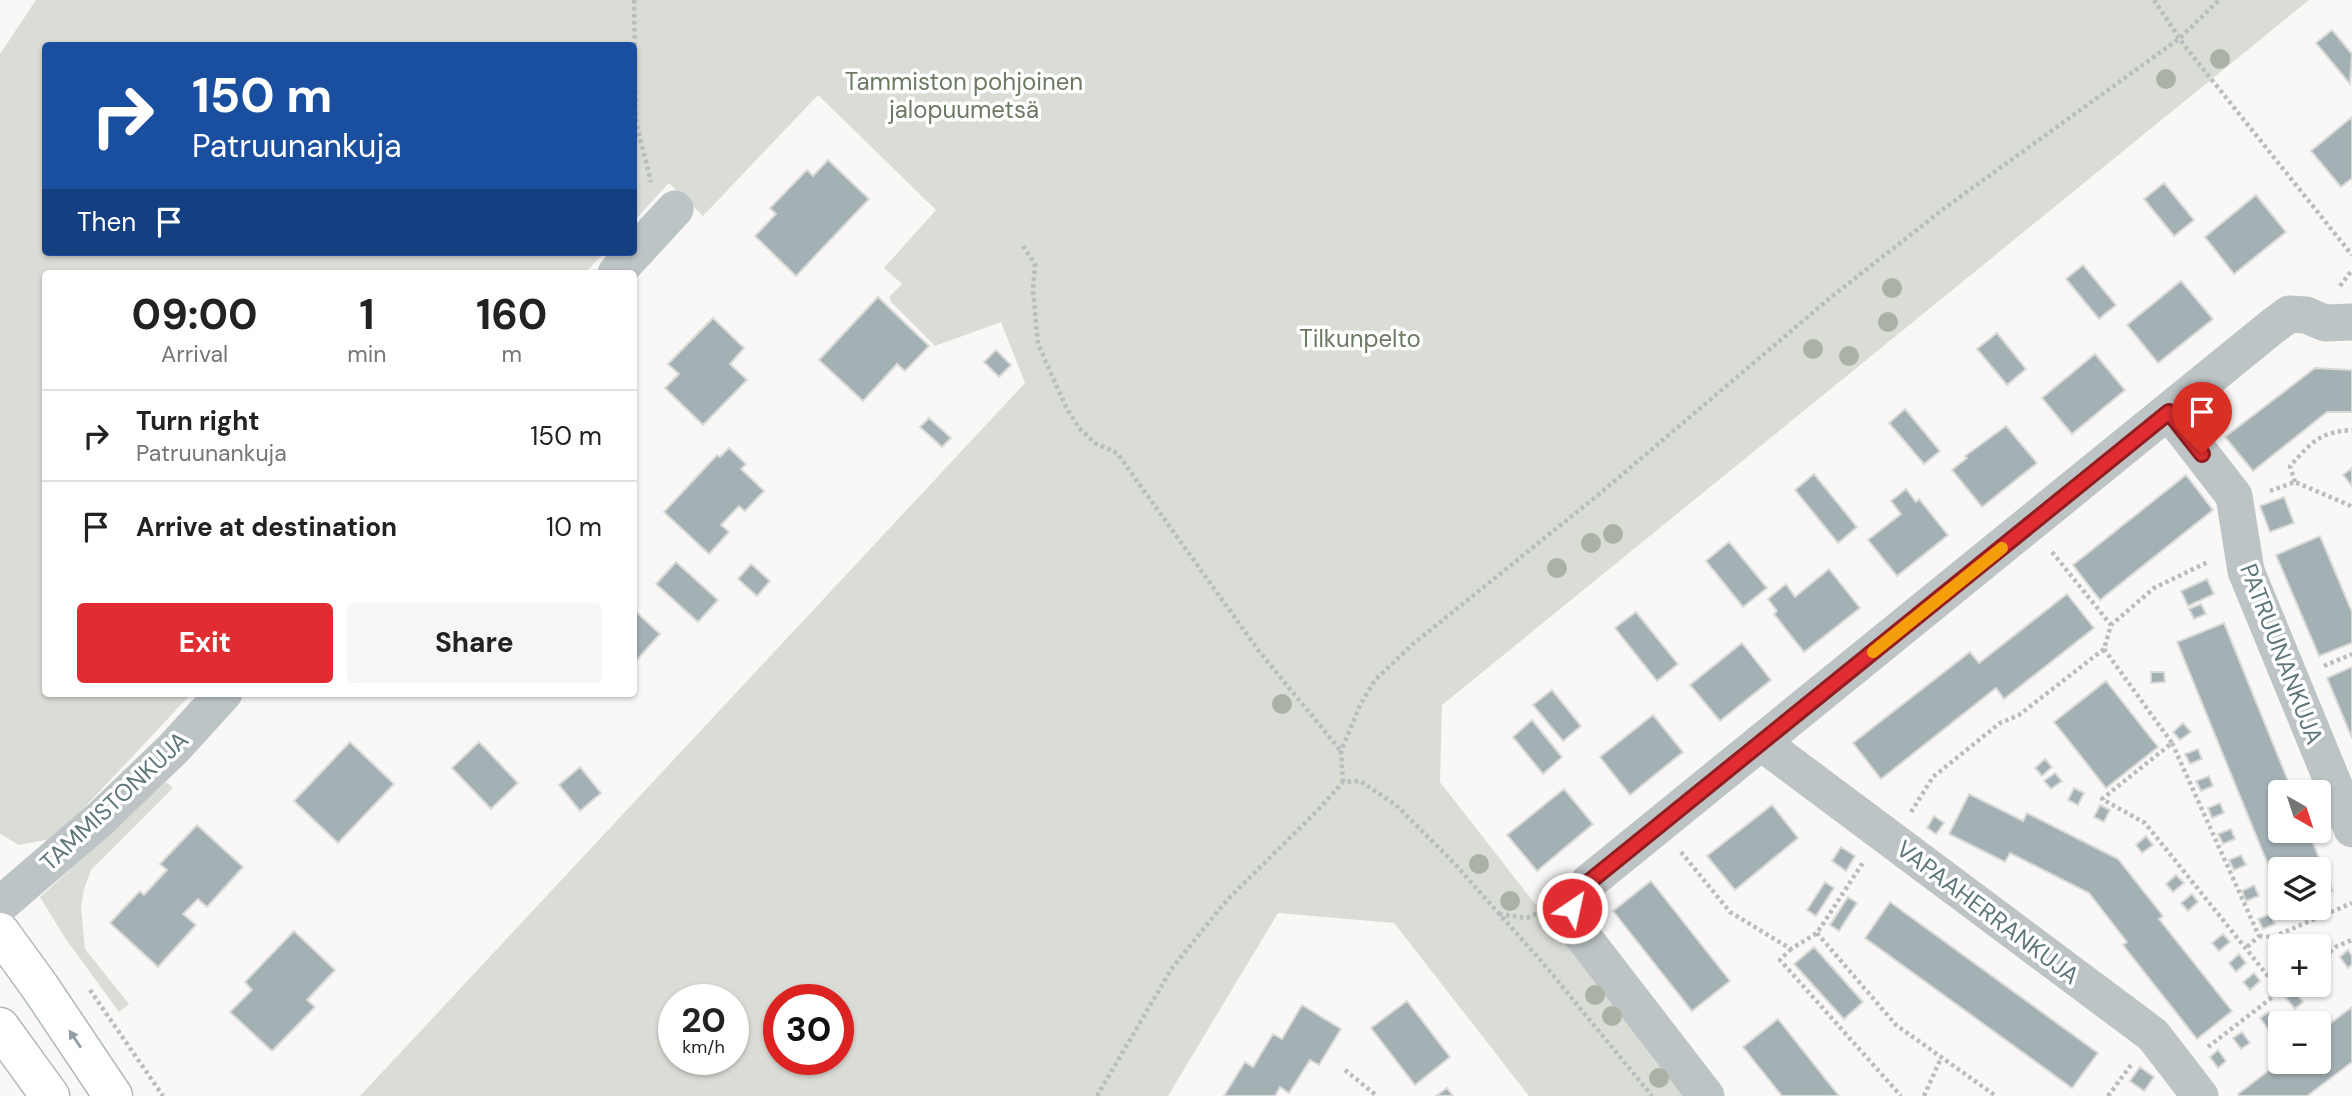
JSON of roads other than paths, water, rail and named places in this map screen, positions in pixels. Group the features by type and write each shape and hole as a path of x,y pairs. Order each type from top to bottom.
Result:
{"main road":[{"path":"0,932 113,1096"},
{"path":"0,1027 50,1096"}],"street":[{"path":"637,250 668,216"},
{"path":"619,270 632,256"},
{"path":"1706,1096 1578,930 1572,908 1589,882 2289,314 2306,315 2325,323 2352,322"},
{"name":"PATRUUNANKUJA","path":"2169,412 2234,496 2246,571 2352,829"},
{"name":"TAMMISTONKUJA","path":"0,905 100,820 173,749 220,697"},
{"name":"VAPAAHERRANKUJA","path":"1762,743 2153,1035 2200,1096"}],"park label":[{"name":"Tammiston pohjoinen jalopuumetsä","path":"964,95"},
{"name":"Tilkunpelto","path":"1360,338"}]}
